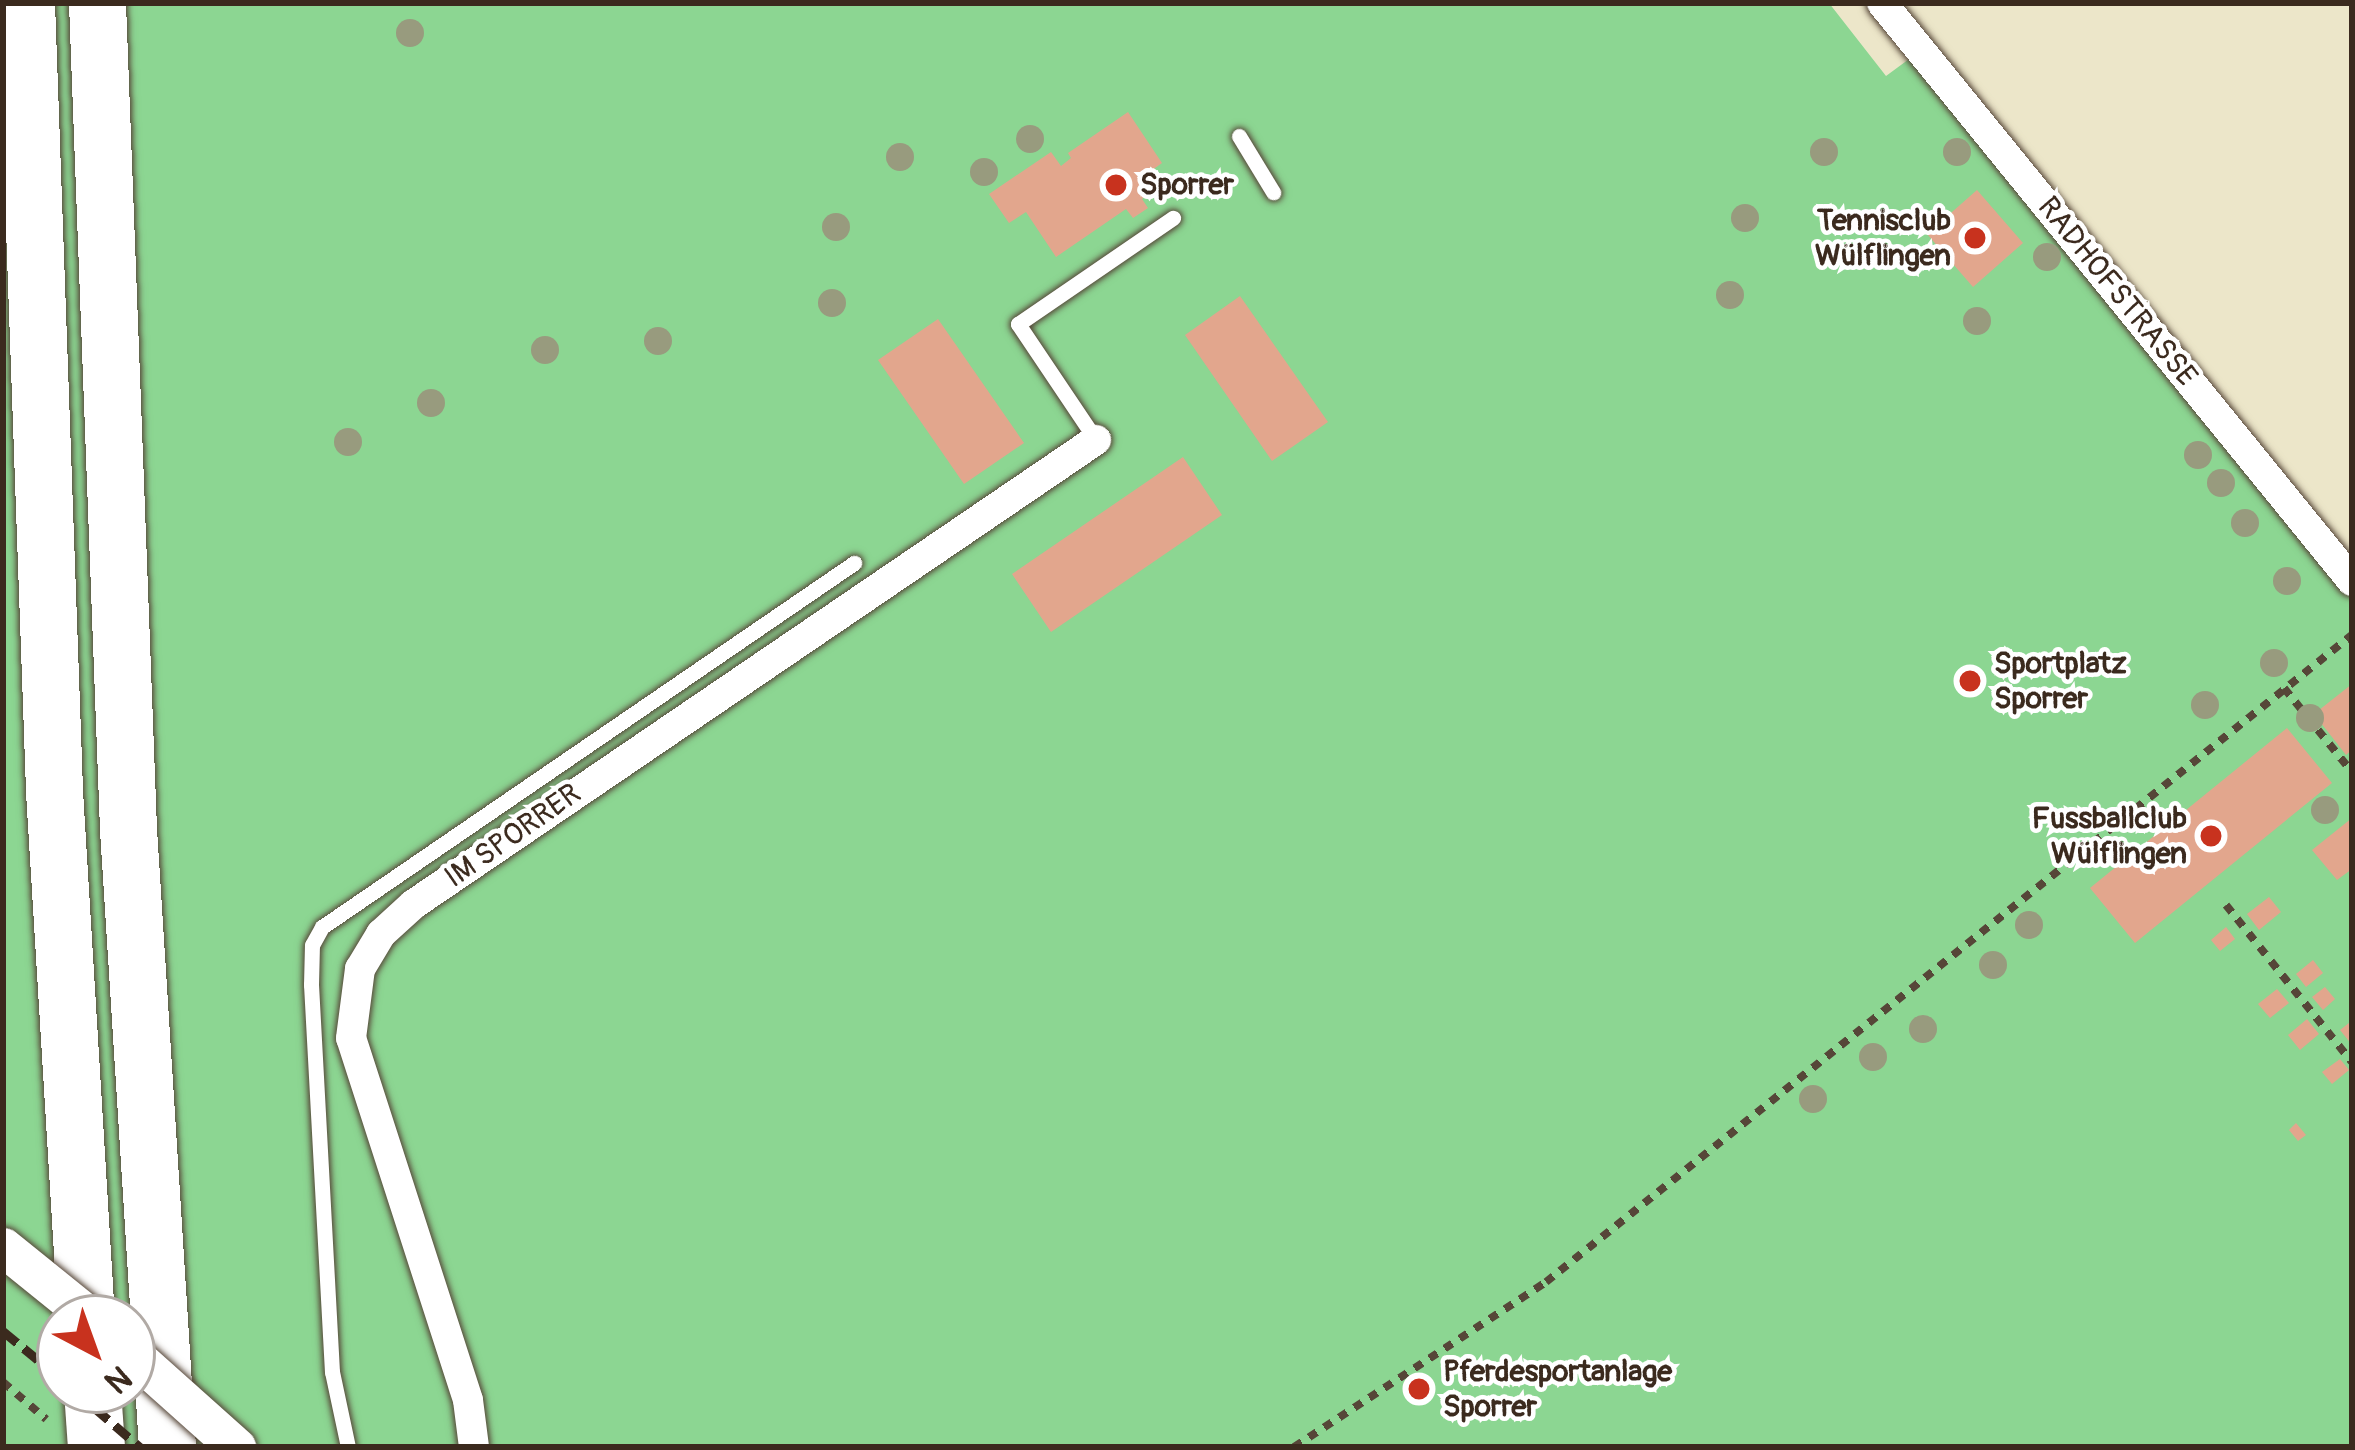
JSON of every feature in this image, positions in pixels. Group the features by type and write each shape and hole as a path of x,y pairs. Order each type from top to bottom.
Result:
{"highway":[{"path":"26,3 53,769 86,1294"},
{"path":"102,13 128,830 166,1447"}],"street":[{"name":"RADHOFSTRASSE","path":"1882,3 2352,581"},
{"name":"IM SPORRER","path":"474,1447 468,1400 351,1039 360,969 381,934 432,891 1096,440"},
{"path":"3,1247 59,1294"},
{"path":"156,1375 236,1447"}],"lane":[{"path":"1239,136 1273,192"},
{"path":"1096,440 1018,324 1173,218"},
{"path":"348,1447 332,1372 311,985 312,945 322,927 854,563"}],"path":[{"path":"1294,1447 1546,1282 2352,634"},
{"path":"2284,688 2352,772"},
{"path":"2226,905 2352,1062"},
{"path":"3,1382 84,1424"}],"green space":[{"path":"3,3 1829,3 1886,76 1920,51 2352,581 2352,1447 3,1447"}],"building":[{"path":"1128,112 1162,163 1151,171 1161,185 1142,199 1148,208 1133,218 1126,209 1056,257 1026,212 1009,223 989,194 1051,152 1061,166 1071,158 1068,153"},
{"name":"Tennisclub Wülflingen","path":"1977,190 2023,243 1973,287 1927,234"},
{"path":"1240,296 1328,422 1272,461 1185,335"},
{"path":"938,319 1024,443 964,484 878,360"},
{"path":"1183,457 1222,515 1051,632 1012,574"},
{"path":"2352,684 2352,750 2346,755 2314,714"},
{"name":"Fussballclub Wülflingen","path":"2287,728 2332,783 2135,943 2090,888"},
{"path":"2352,818 2352,869 2337,880 2312,850"},
{"path":"2269,897 2281,912 2259,930 2247,914"},
{"path":"2226,927 2235,939 2220,951 2211,940"},
{"path":"2313,960 2323,973 2306,987 2296,974"},
{"path":"2325,987 2335,999 2323,1010 2312,997"},
{"path":"2277,989 2289,1003 2270,1018 2258,1004"},
{"path":"2307,1019 2319,1034 2300,1050 2288,1035"},
{"path":"2349,1023 2352,1027 2352,1045 2340,1030"},
{"path":"2340,1059 2349,1070 2332,1084 2322,1072"},
{"path":"2296,1123 2306,1135 2298,1141 2289,1130"}],"railway":[{"path":"3,1331 36,1358"},
{"path":"102,1414 140,1447"}],"place":[{"name":"Sporrer","path":"1116,185"},
{"name":"Tennisclub Wülflingen","path":"1975,238"},
{"name":"Sportplatz Sporrer","path":"1970,681"},
{"name":"Fussballclub Wülflingen","path":"2211,836"},
{"name":"Pferdesportanlage Sporrer","path":"1419,1389"}]}
